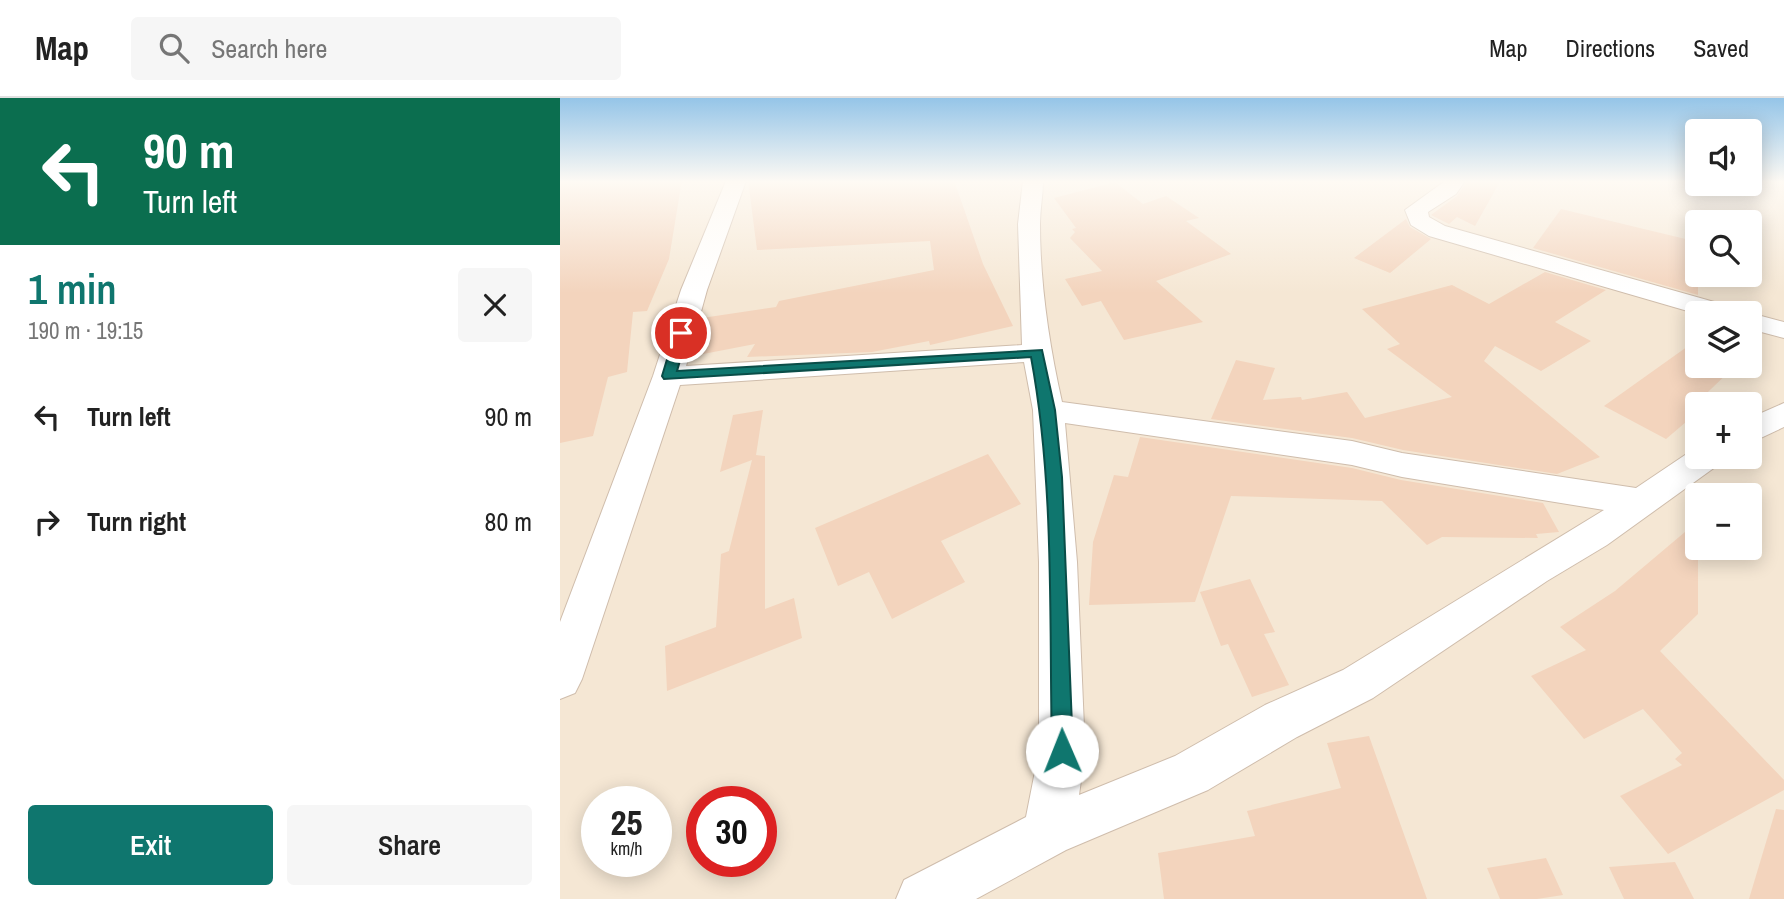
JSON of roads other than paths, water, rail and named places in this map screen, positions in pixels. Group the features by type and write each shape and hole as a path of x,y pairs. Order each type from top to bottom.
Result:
{"street":[{"path":"560,679 668,376 694,290 721,218"},
{"path":"1029,218 1037,353 1048,410 1058,562 1062,751 1048,832"},
{"path":"1419,218 1437,232 1685,302"},
{"path":"1762,324 1784,330"},
{"path":"668,376 1037,353"},
{"path":"1048,410 1339,450 1402,465 1639,502"},
{"path":"1762,426 1784,414"},
{"path":"923,899 1048,832 1191,773 1281,721 1357,684 1533,570 1594,535 1688,469"}]}
